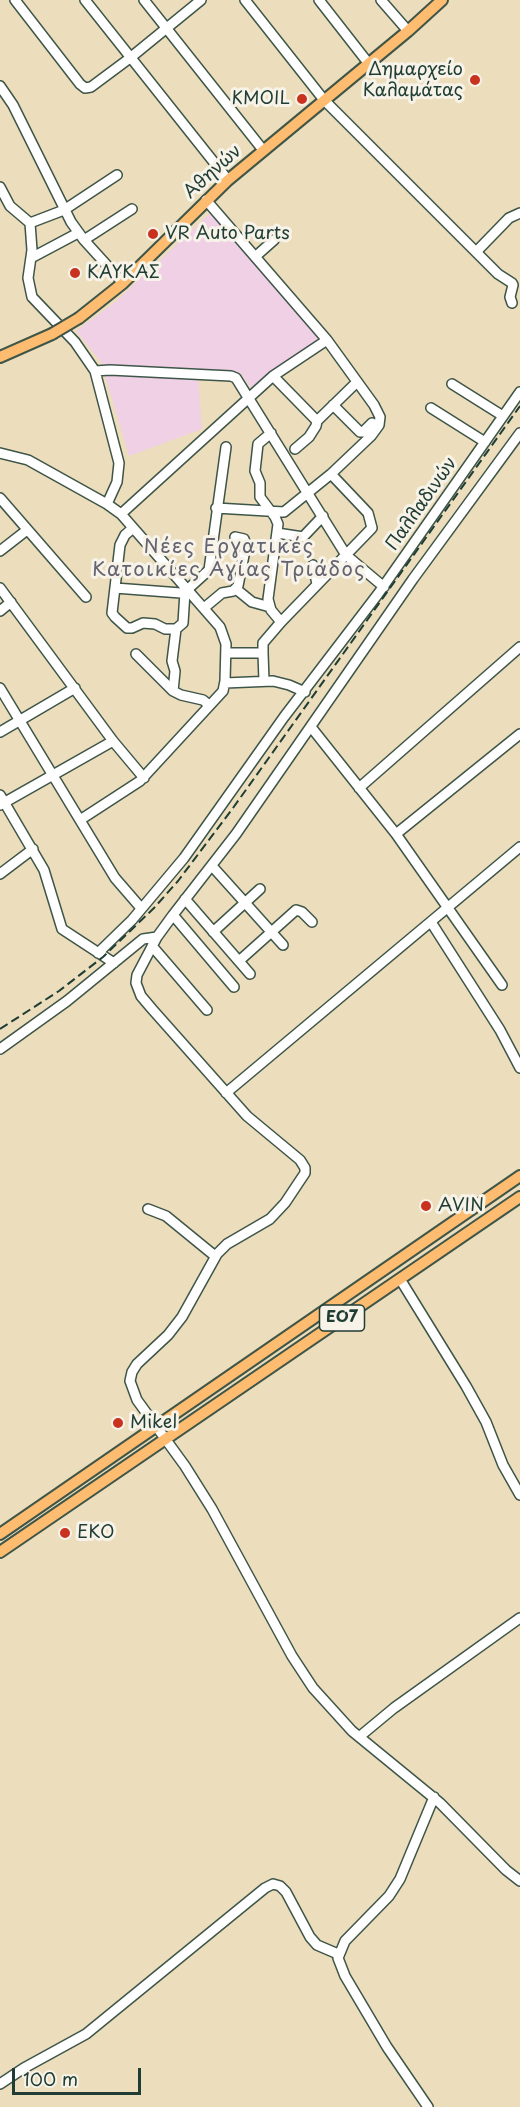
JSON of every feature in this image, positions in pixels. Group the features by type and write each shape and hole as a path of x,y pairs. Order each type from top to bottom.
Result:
{"main road":[{"name":"Αθηνών","path":"0,357 52,334 79,318 123,283 228,180 369,64 442,0"},
{"name":"ΕΟ7","path":"0,1534 520,1176"},
{"name":"ΕΟ7","path":"0,1552 520,1197"}],"street":[{"path":"15,0 85,88 91,87 130,58 201,0"},
{"path":"85,0 228,180"},
{"path":"144,0 263,150"},
{"path":"245,0 324,100 498,274 512,282 510,297 512,303"},
{"path":"319,0 369,64"},
{"path":"381,0 408,31"},
{"path":"0,86 13,105 64,210 81,237 123,283"},
{"path":"30,223 64,210 117,175"},
{"path":"0,187 10,206 30,223 31,258 28,278 32,297 75,342 95,371 119,463 117,483 107,504"},
{"path":"207,200 327,340 374,405 380,417 379,425 370,436 331,474 284,512 216,508"},
{"path":"0,210 10,206"},
{"path":"31,258 81,237 132,209"},
{"path":"476,252 508,219 520,213"},
{"path":"256,256 274,240"},
{"path":"121,514 273,376 327,340"},
{"path":"95,371 231,376 237,380 346,555 384,587"},
{"path":"273,376 317,421"},
{"path":"295,449 309,437 317,421 357,382"},
{"path":"452,384 503,416"},
{"name":"Παλλαδινών","path":"98,953 126,926 190,849 284,717 384,587 520,392"},
{"path":"333,405 360,432 372,423"},
{"path":"431,408 485,442"},
{"path":"271,433 258,444 255,471 260,483 260,497 277,520 268,599 274,615 281,622"},
{"path":"520,433 419,571 212,866 184,899 155,942 137,975 136,982 141,996 247,1116 300,1160 305,1173 285,1203 270,1219 227,1244 215,1256 182,1317 168,1335 142,1359 132,1372 130,1381 134,1395 212,1509 300,1669 331,1709 359,1737 434,1797 506,1870 520,1881"},
{"path":"115,588 172,593 187,591 210,568 216,508 226,447"},
{"path":"0,453 28,460 121,514 220,627 226,644 223,691 144,778 80,820"},
{"path":"264,681 263,643 317,584 370,532 373,526 367,511 331,474"},
{"path":"0,498 86,597"},
{"path":"277,533 303,537 323,516"},
{"path":"133,528 125,535 120,545 112,612 124,627 132,628 143,623 155,624 165,629 176,629 183,623 187,591"},
{"path":"0,551 27,530"},
{"path":"235,537 244,539 246,545 236,589"},
{"path":"314,565 317,584"},
{"path":"0,588 113,741 144,778"},
{"path":"204,608 222,593 236,589"},
{"path":"236,589 252,602 270,607"},
{"path":"0,610 11,602"},
{"path":"173,691 175,670 172,661 176,629"},
{"path":"359,788 520,647"},
{"path":"226,653 263,653"},
{"path":"136,654 173,691 203,700 209,705"},
{"path":"225,683 264,681 284,683 305,692"},
{"path":"0,688 115,878 141,909"},
{"path":"0,732 75,688"},
{"path":"311,727 396,834 502,985"},
{"path":"396,834 520,734"},
{"path":"113,741 1,800 33,849 49,882 62,929 114,963"},
{"path":"226,1093 520,847"},
{"path":"0,874 33,849"},
{"path":"212,866 283,945"},
{"path":"213,932 260,889"},
{"path":"184,899 250,974"},
{"path":"239,961 296,910 302,912 312,922"},
{"path":"173,915 234,987"},
{"path":"431,922 500,1030 520,1068"},
{"path":"0,1049 67,1001 143,939 155,942 207,1010"},
{"path":"148,1209 166,1216 215,1256"},
{"path":"400,1279 466,1386 486,1422 503,1465 520,1495"},
{"path":"359,1737 394,1708 520,1618"},
{"path":"428,2107 387,2047 350,1985 339,1963 338,1954 346,1939 389,1896 400,1879 434,1797"},
{"path":"0,2070 3,2081 86,2034 265,1888 273,1884 280,1886 286,1892 310,1937 317,1945 338,1954"}],"shaded area":[{"path":"210,213 321,340 252,390 241,374 198,372 202,429 129,456 101,362 76,331 115,302"}],"railway":[{"path":"0,1029 59,991 103,957 154,908 178,881 233,808 520,406"}],"place":[{"name":"Δημαρχείο Καλαμάτας","path":"475,80"},
{"name":"KMOIL","path":"302,99"},
{"name":"VR Auto Parts","path":"153,234"},
{"name":"ΚΑΥΚΑΣ","path":"75,273"},
{"name":"AVIN","path":"426,1206"},
{"name":"Mikel","path":"118,1423"},
{"name":"EKO","path":"65,1533"}],"district":[{"name":"Νέες Εργατικές Κατοικίες Αγίας Τριάδος","path":"229,558"}]}
